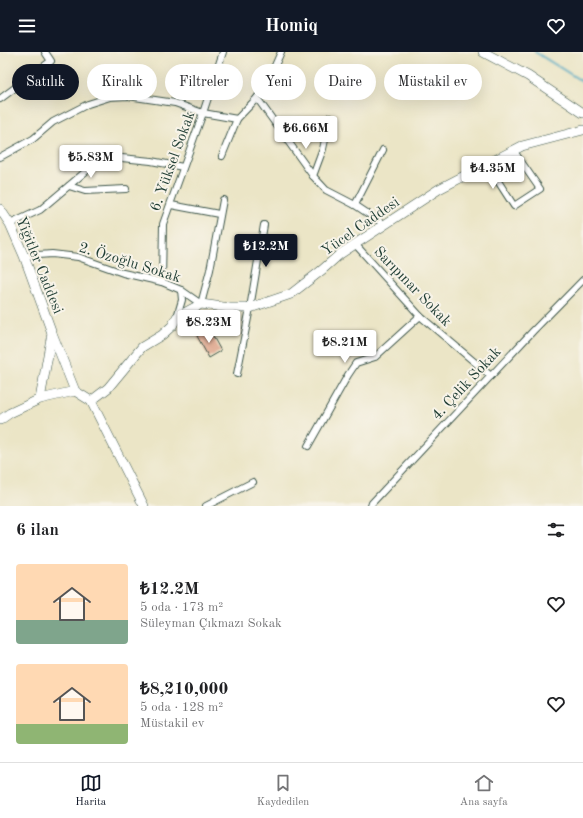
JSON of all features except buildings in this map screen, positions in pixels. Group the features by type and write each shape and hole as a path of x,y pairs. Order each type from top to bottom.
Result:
{"main road":[{"path":"483,52 528,76 583,113"},
{"name":"Yücel Caddesi","path":"201,304 230,308 250,308 291,294 340,254 439,189 522,146 583,130"},
{"name":"Yiğitler Caddesi","path":"0,209 10,224 24,256 52,333 76,391"},
{"path":"90,401 108,388 142,347 162,335 172,326 177,317 201,304"},
{"name":"Yiğitler Caddesi","path":"40,399 52,333"},
{"path":"0,420 10,413 40,399 76,391 90,401 144,506"}],"street":[{"path":"0,98 51,61 45,52"},
{"name":"6. Yüksel Sokak","path":"162,282 162,224 171,205 223,52"},
{"path":"276,64 281,52"},
{"path":"0,157 33,139 53,122 88,104 110,97 128,96 175,103 203,113 236,119"},
{"path":"222,156 236,119 255,100"},
{"path":"258,100 313,176 326,190 354,205 385,225"},
{"path":"313,176 323,148 330,117"},
{"path":"354,205 383,150"},
{"path":"487,164 514,206 540,190 513,150"},
{"path":"10,224 40,210 98,162 112,157 151,161 183,167"},
{"path":"69,186 85,191 126,189"},
{"path":"201,304 210,270 219,214 223,200"},
{"path":"171,205 219,214"},
{"path":"236,374 250,308 264,225"},
{"name":"Sarıpınar Sokak","path":"355,244 420,316 490,376"},
{"name":"2. Özoğlu Sokak","path":"24,256 52,254 78,257 123,273 162,282 181,290 201,304"},
{"name":"4. Çelik Sokak","path":"371,506 372,503 490,376 583,280"},
{"path":"177,317 182,300 181,290"},
{"path":"308,446 356,363 375,357 420,316"},
{"path":"206,506 253,482"}],"waterway":[{"path":"535,52 583,82"}]}
